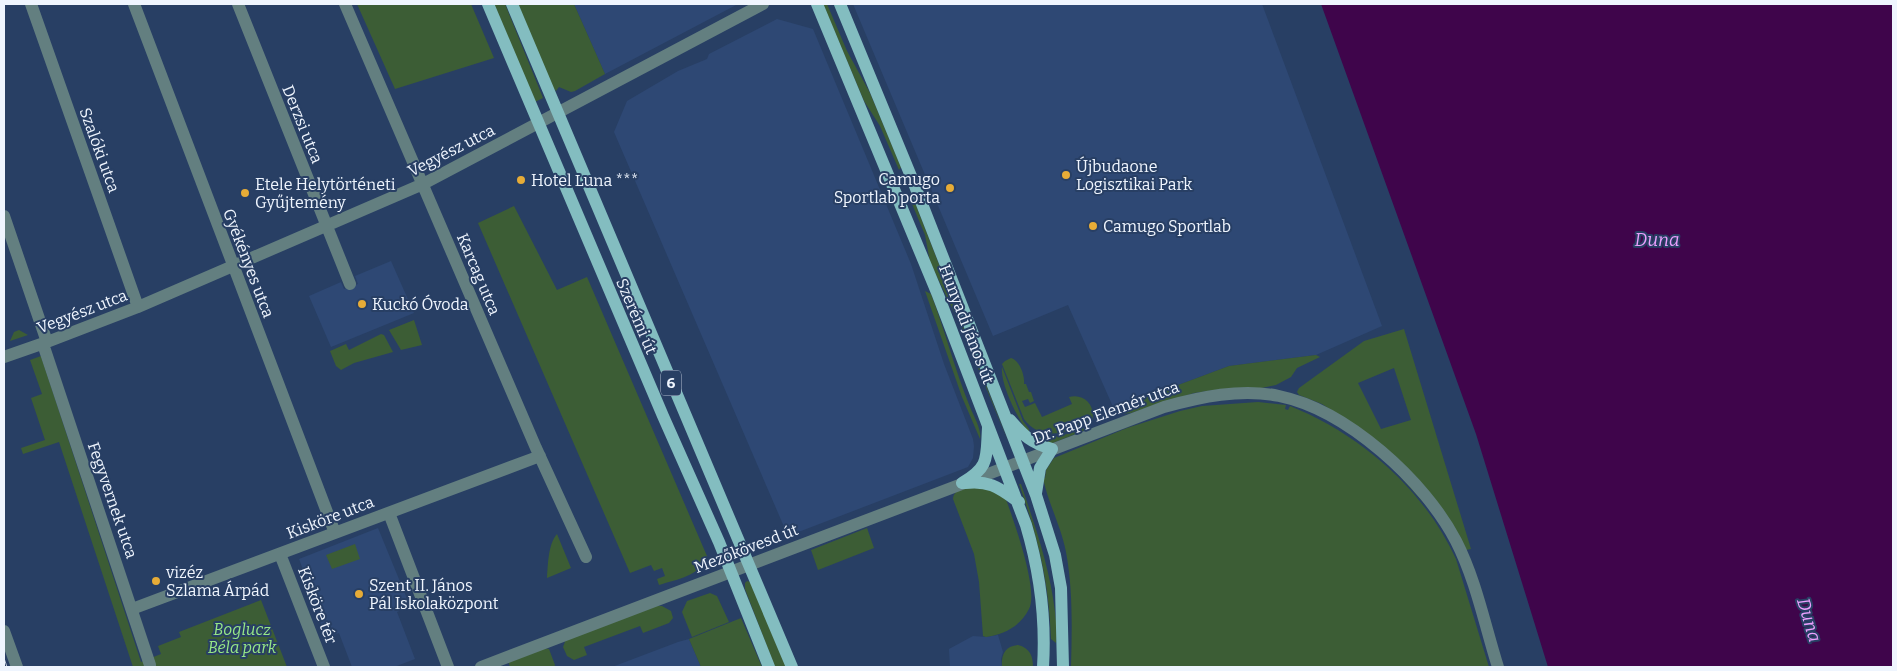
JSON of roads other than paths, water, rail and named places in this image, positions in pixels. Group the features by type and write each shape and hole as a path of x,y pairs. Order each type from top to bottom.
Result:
{"main road":[{"name":"Szerémi út","path":"488,4 769,667"},
{"name":"Szerémi út","path":"512,4 792,667"},
{"name":"Hunyadi János út","path":"817,4 895,188 1018,502 1033,547 1042,595 1044,620 1043,667"},
{"name":"Hunyadi János út","path":"840,4 913,181 1036,495 1055,555 1061,588 1062,667"},
{"path":"895,188 913,181"},
{"path":"1005,416 1036,445 1052,449 1040,468 1036,495"},
{"path":"962,483 981,470 985,462 988,423"},
{"path":"962,483 987,482 1018,502"}],"street":[{"name":"Szalóki utca","path":"31,4 138,307"},
{"name":"Gyékényes utca","path":"134,4 335,533"},
{"name":"Derzsi utca","path":"238,4 350,284"},
{"name":"Karcag utca","path":"345,4 540,456 586,557"},
{"name":"Vegyész utca","path":"4,357 138,307 423,184 763,4"},
{"name":"Fegyvernek utca","path":"4,216 150,667"},
{"name":"Dr. Papp Elemér utca","path":"1023,460 1193,398 1244,394 1278,396 1303,402 1348,427 1405,473 1422,491 1450,530 1463,557 1498,667"},
{"name":"Kisköre utca","path":"132,609 540,456"},
{"name":"Mezőkövesd út","path":"481,667 1023,460"},
{"path":"389,513 448,667"},
{"name":"Kisköre tér","path":"280,554 324,667"},
{"path":"4,631 17,667"}],"water":[{"name":"Duna","path":"1321,4 1893,4 1893,667 1548,667 1476,434"}],"tram line":[{"path":"4,658 7,667"}],"place":[{"name":"Újbudaone Logisztikai Park","path":"1066,175"},
{"name":"Hotel Luna ***","path":"521,180"},
{"name":"Camugo Sportlab porta","path":"950,188"},
{"name":"Etele Helytörténeti Gyűjtemény","path":"245,193"},
{"name":"Camugo Sportlab","path":"1093,226"},
{"name":"Kuckó Óvoda","path":"362,304"},
{"name":"vizéz Szlama Árpád","path":"156,581"},
{"name":"Szent II. János Pál Iskolaközpont","path":"359,594"}],"park label":[{"name":"Boglucz Béla park","path":"242,638"}]}
